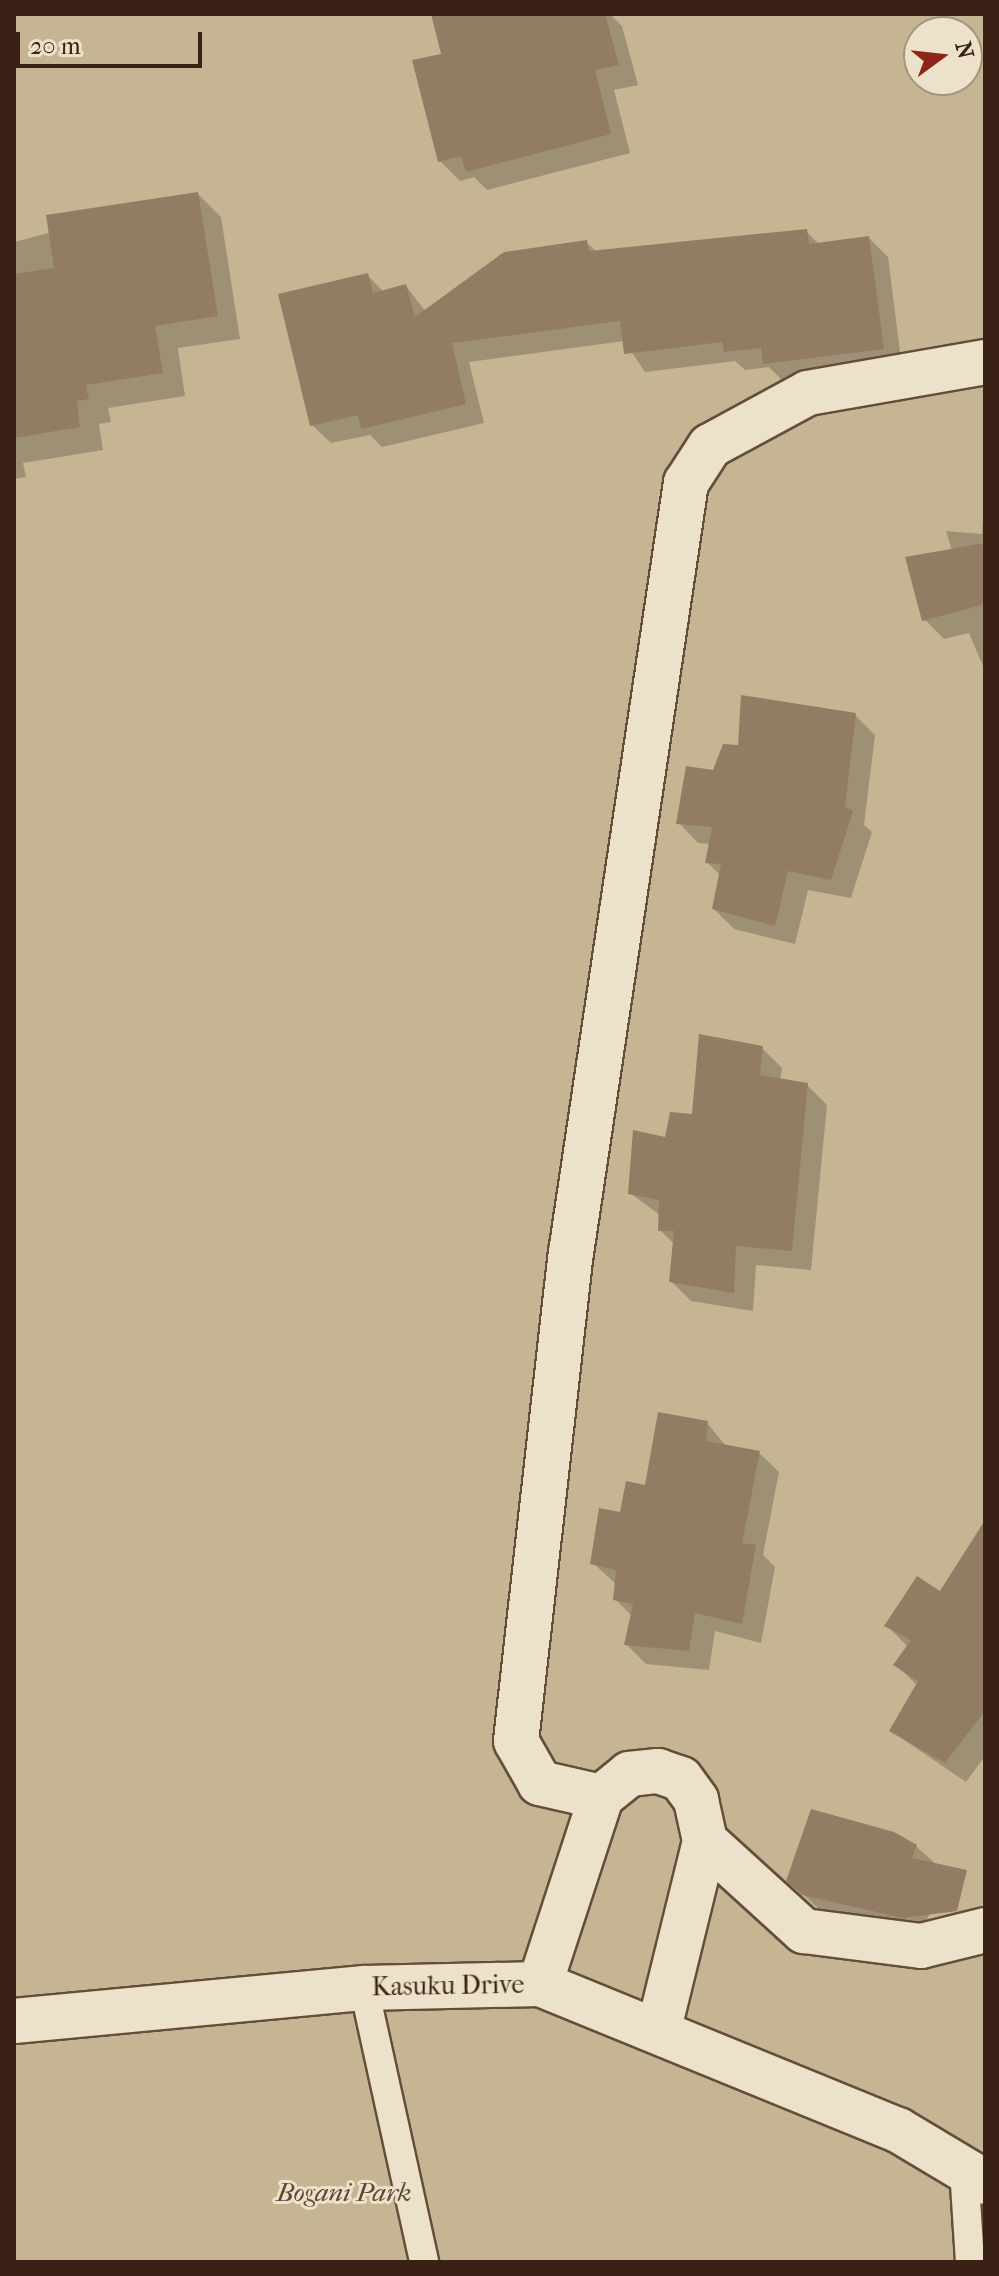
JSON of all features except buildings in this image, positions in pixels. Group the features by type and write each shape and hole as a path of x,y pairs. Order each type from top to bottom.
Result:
{"street":[{"path":"601,1797 540,1783 516,1741 571,1253 686,483 710,446 808,393 985,362"},
{"path":"540,1984 601,1797 629,1774 658,1771 681,1779 696,1800 705,1841 659,2028"},
{"path":"705,1841 804,1931 921,1946 985,1930"},
{"name":"Kasuku Drive","path":"14,2021 364,1988 540,1984 659,2028 898,2130 974,2175"}],"lane":[{"path":"364,1988 424,2262"},
{"path":"970,2262 974,2175"}],"green space":[{"name":"Bogani Park","path":"14,14 985,14 985,2262 14,2262"}]}
